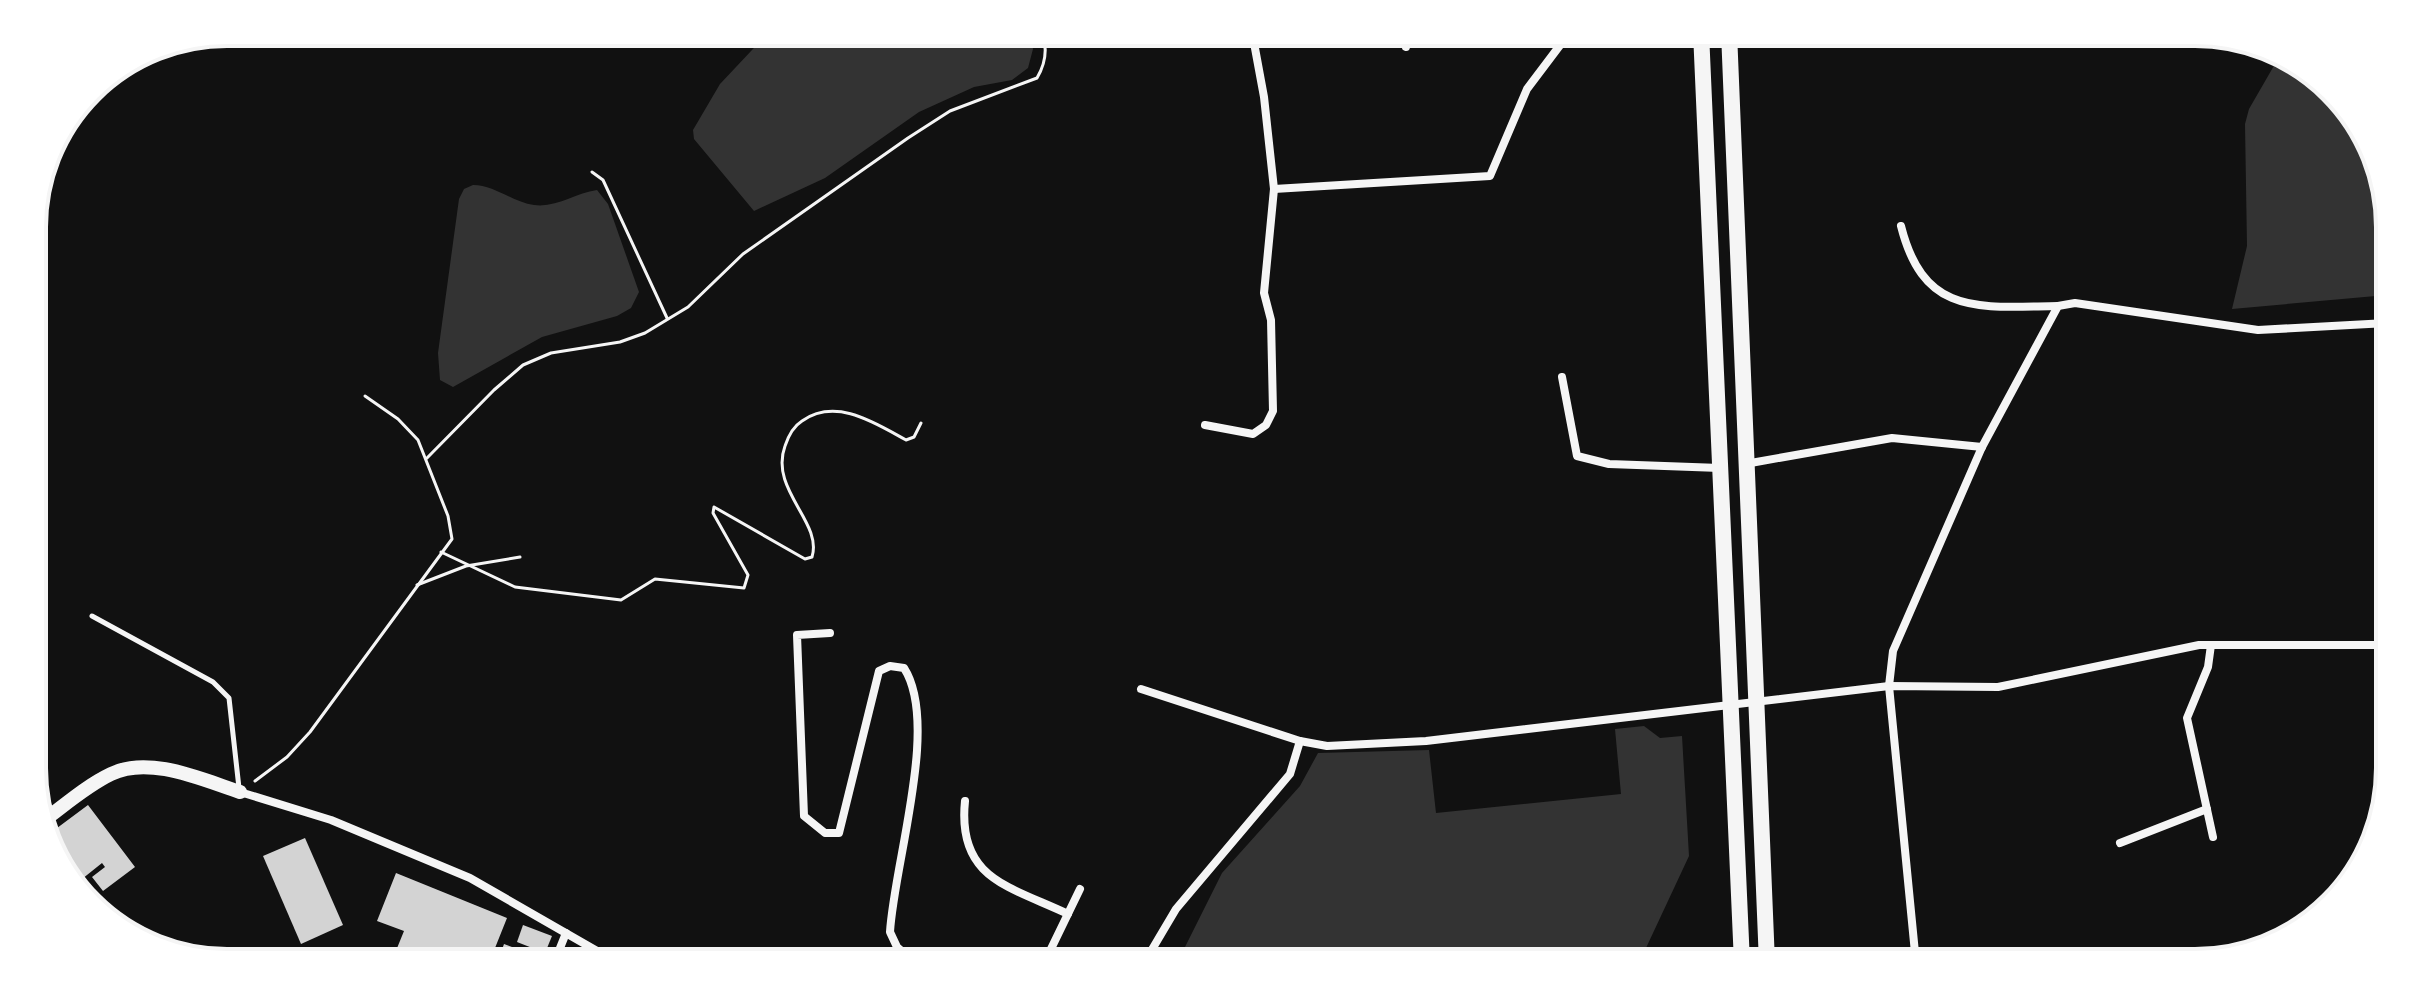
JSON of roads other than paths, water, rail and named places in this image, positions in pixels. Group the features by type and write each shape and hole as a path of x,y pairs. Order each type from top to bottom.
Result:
{"main road":[{"path":"1702,46 1741,949"},
{"path":"1729,46 1744,464 1766,949"}],"street":[{"path":"1205,425 1253,434 1266,425 1273,411 1271,320 1264,293 1274,189 1264,97 1255,46"},
{"path":"1274,189 1490,176 1527,89 1559,46"},
{"path":"1901,226 1907,250 1924,278 1951,300 1982,307 2075,303 2258,330 2376,324"},
{"path":"1915,949 1889,686 1893,651 1909,608 1982,447 2058,306"},
{"path":"1562,377 1577,456 1609,464 1721,469"},
{"path":"1744,464 1892,438 1982,447"},
{"path":"830,633 797,635 804,816 825,833 839,833 879,671 890,666 904,668 914,683 919,704 917,753 890,932 899,949"},
{"path":"2211,645 2208,667 2187,718 2213,837"},
{"path":"1141,689 1300,741 1327,746 1426,741 1889,686 1939,690 1998,687 2211,645 2376,645"},
{"path":"1152,949 1176,909 1290,774 1300,741"},
{"path":"52,814 113,772 148,768 331,820 470,878 594,949"},
{"path":"965,801 964,839 984,874 1068,914"},
{"path":"2120,843 2207,809"},
{"path":"1051,949 1080,889"},
{"path":"560,949 566,933"}],"lane":[{"path":"92,616 213,682 229,698 240,792"}]}
